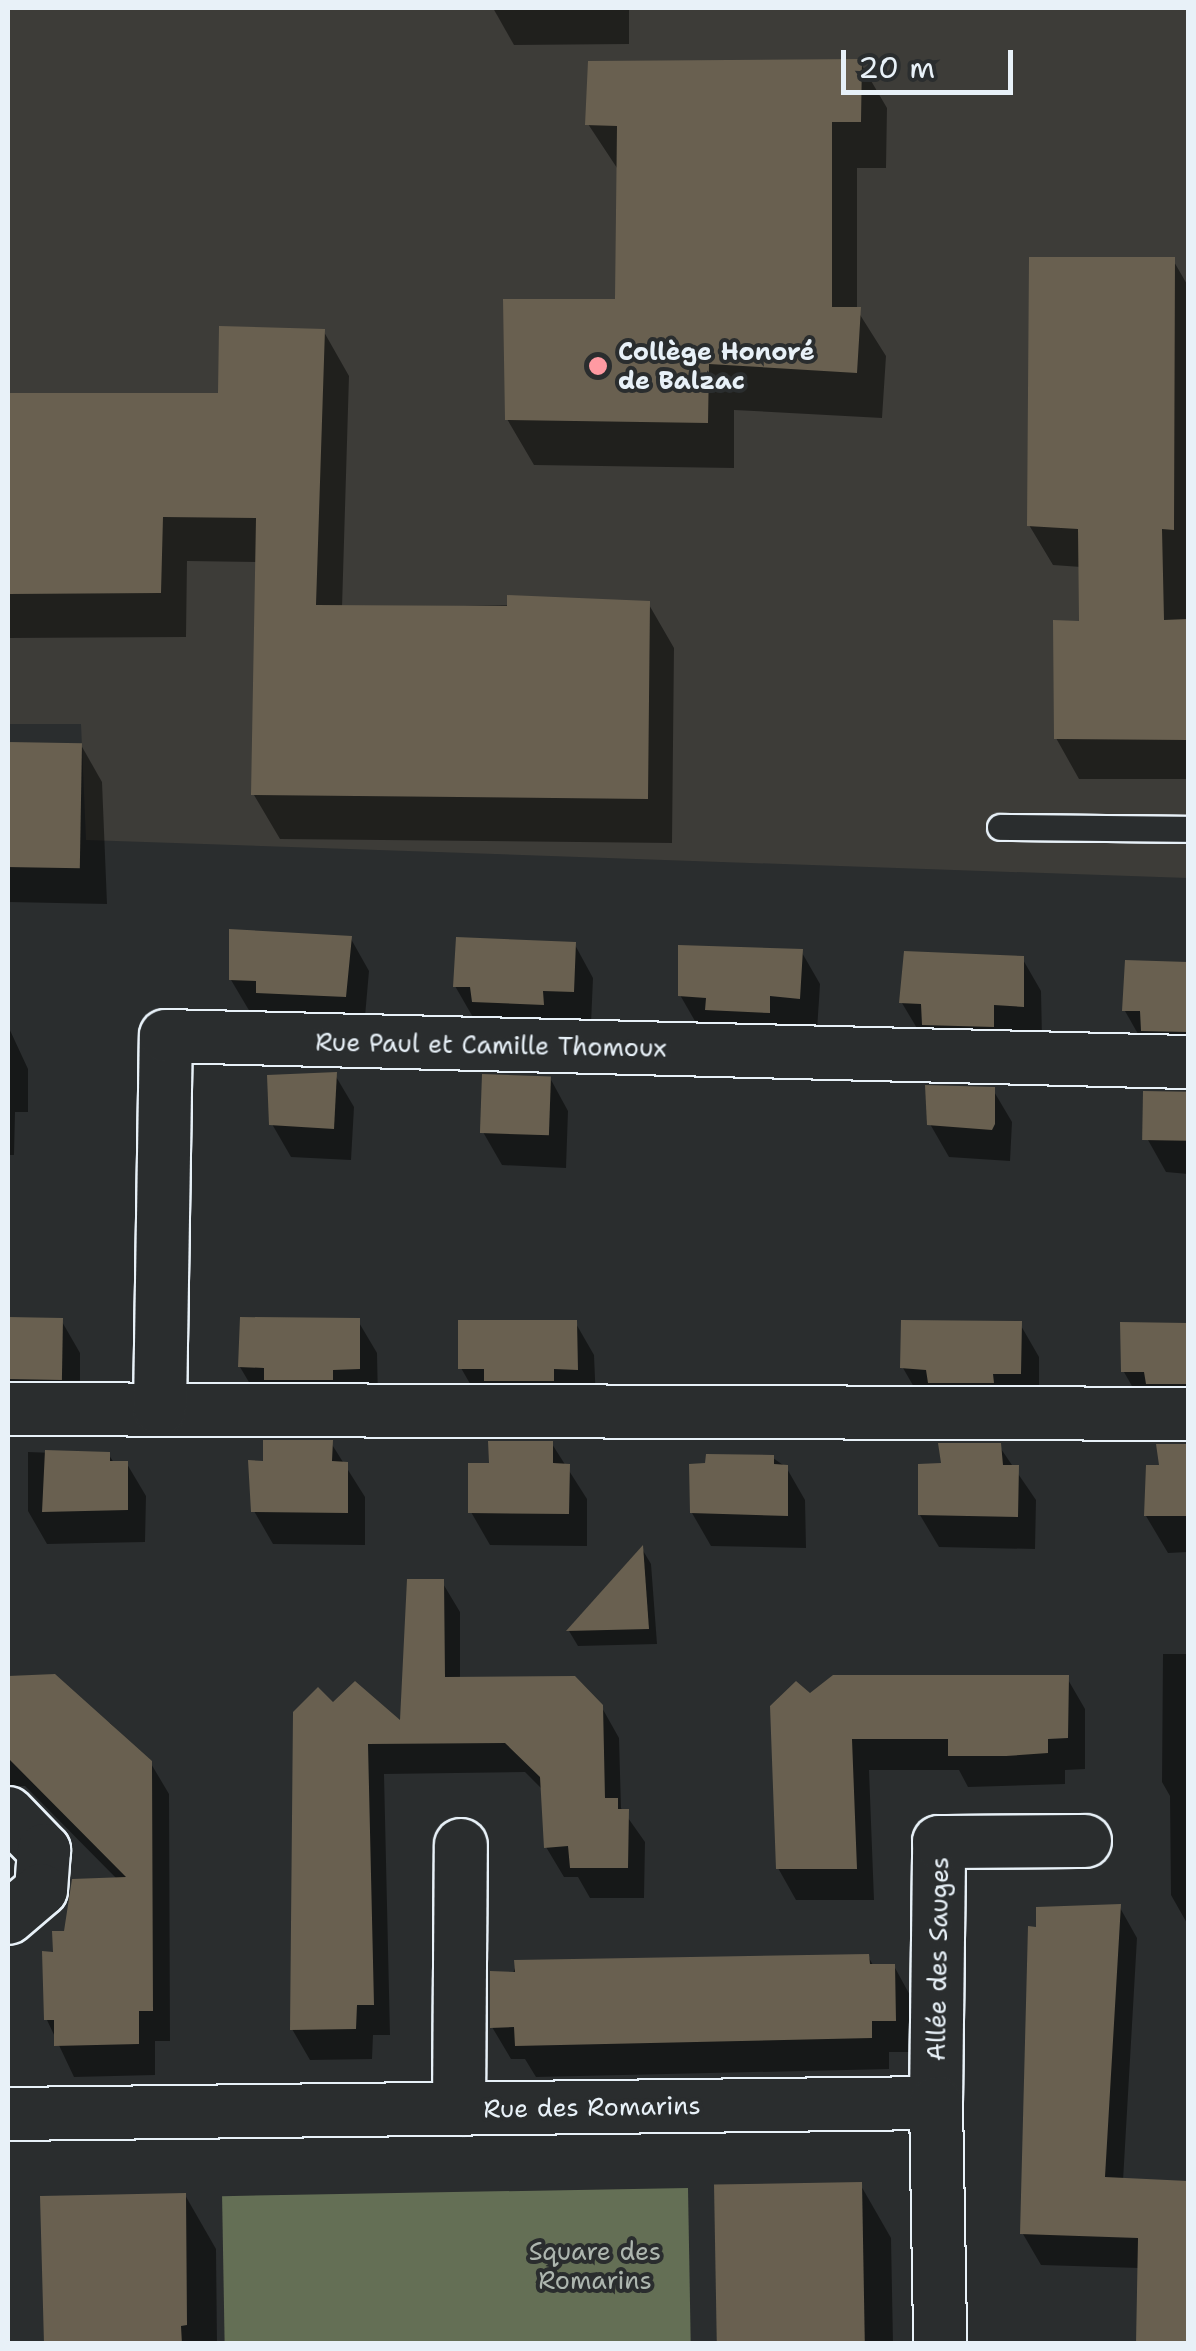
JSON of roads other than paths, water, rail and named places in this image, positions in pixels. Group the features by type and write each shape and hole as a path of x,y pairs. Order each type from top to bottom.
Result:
{"street":[{"name":"Rue Paul et Camille Thomoux","path":"160,1409 166,1036 1188,1062"},
{"path":"8,1409 1188,1414"},
{"path":"8,1813 44,1850 41,1890 8,1918"},
{"name":"Allée des Sauges","path":"936,2103 939,1842 1085,1841"},
{"path":"459,2109 461,1844"},
{"path":"936,2103 940,2344"},
{"name":"Rue des Romarins","path":"8,2114 936,2103"}],"lane":[{"path":"1000,828 1188,829"}],"place":[{"name":"Collège Honoré de Balzac","path":"598,366"}],"park label":[{"name":"Square des Romarins","path":"595,2266"}]}
